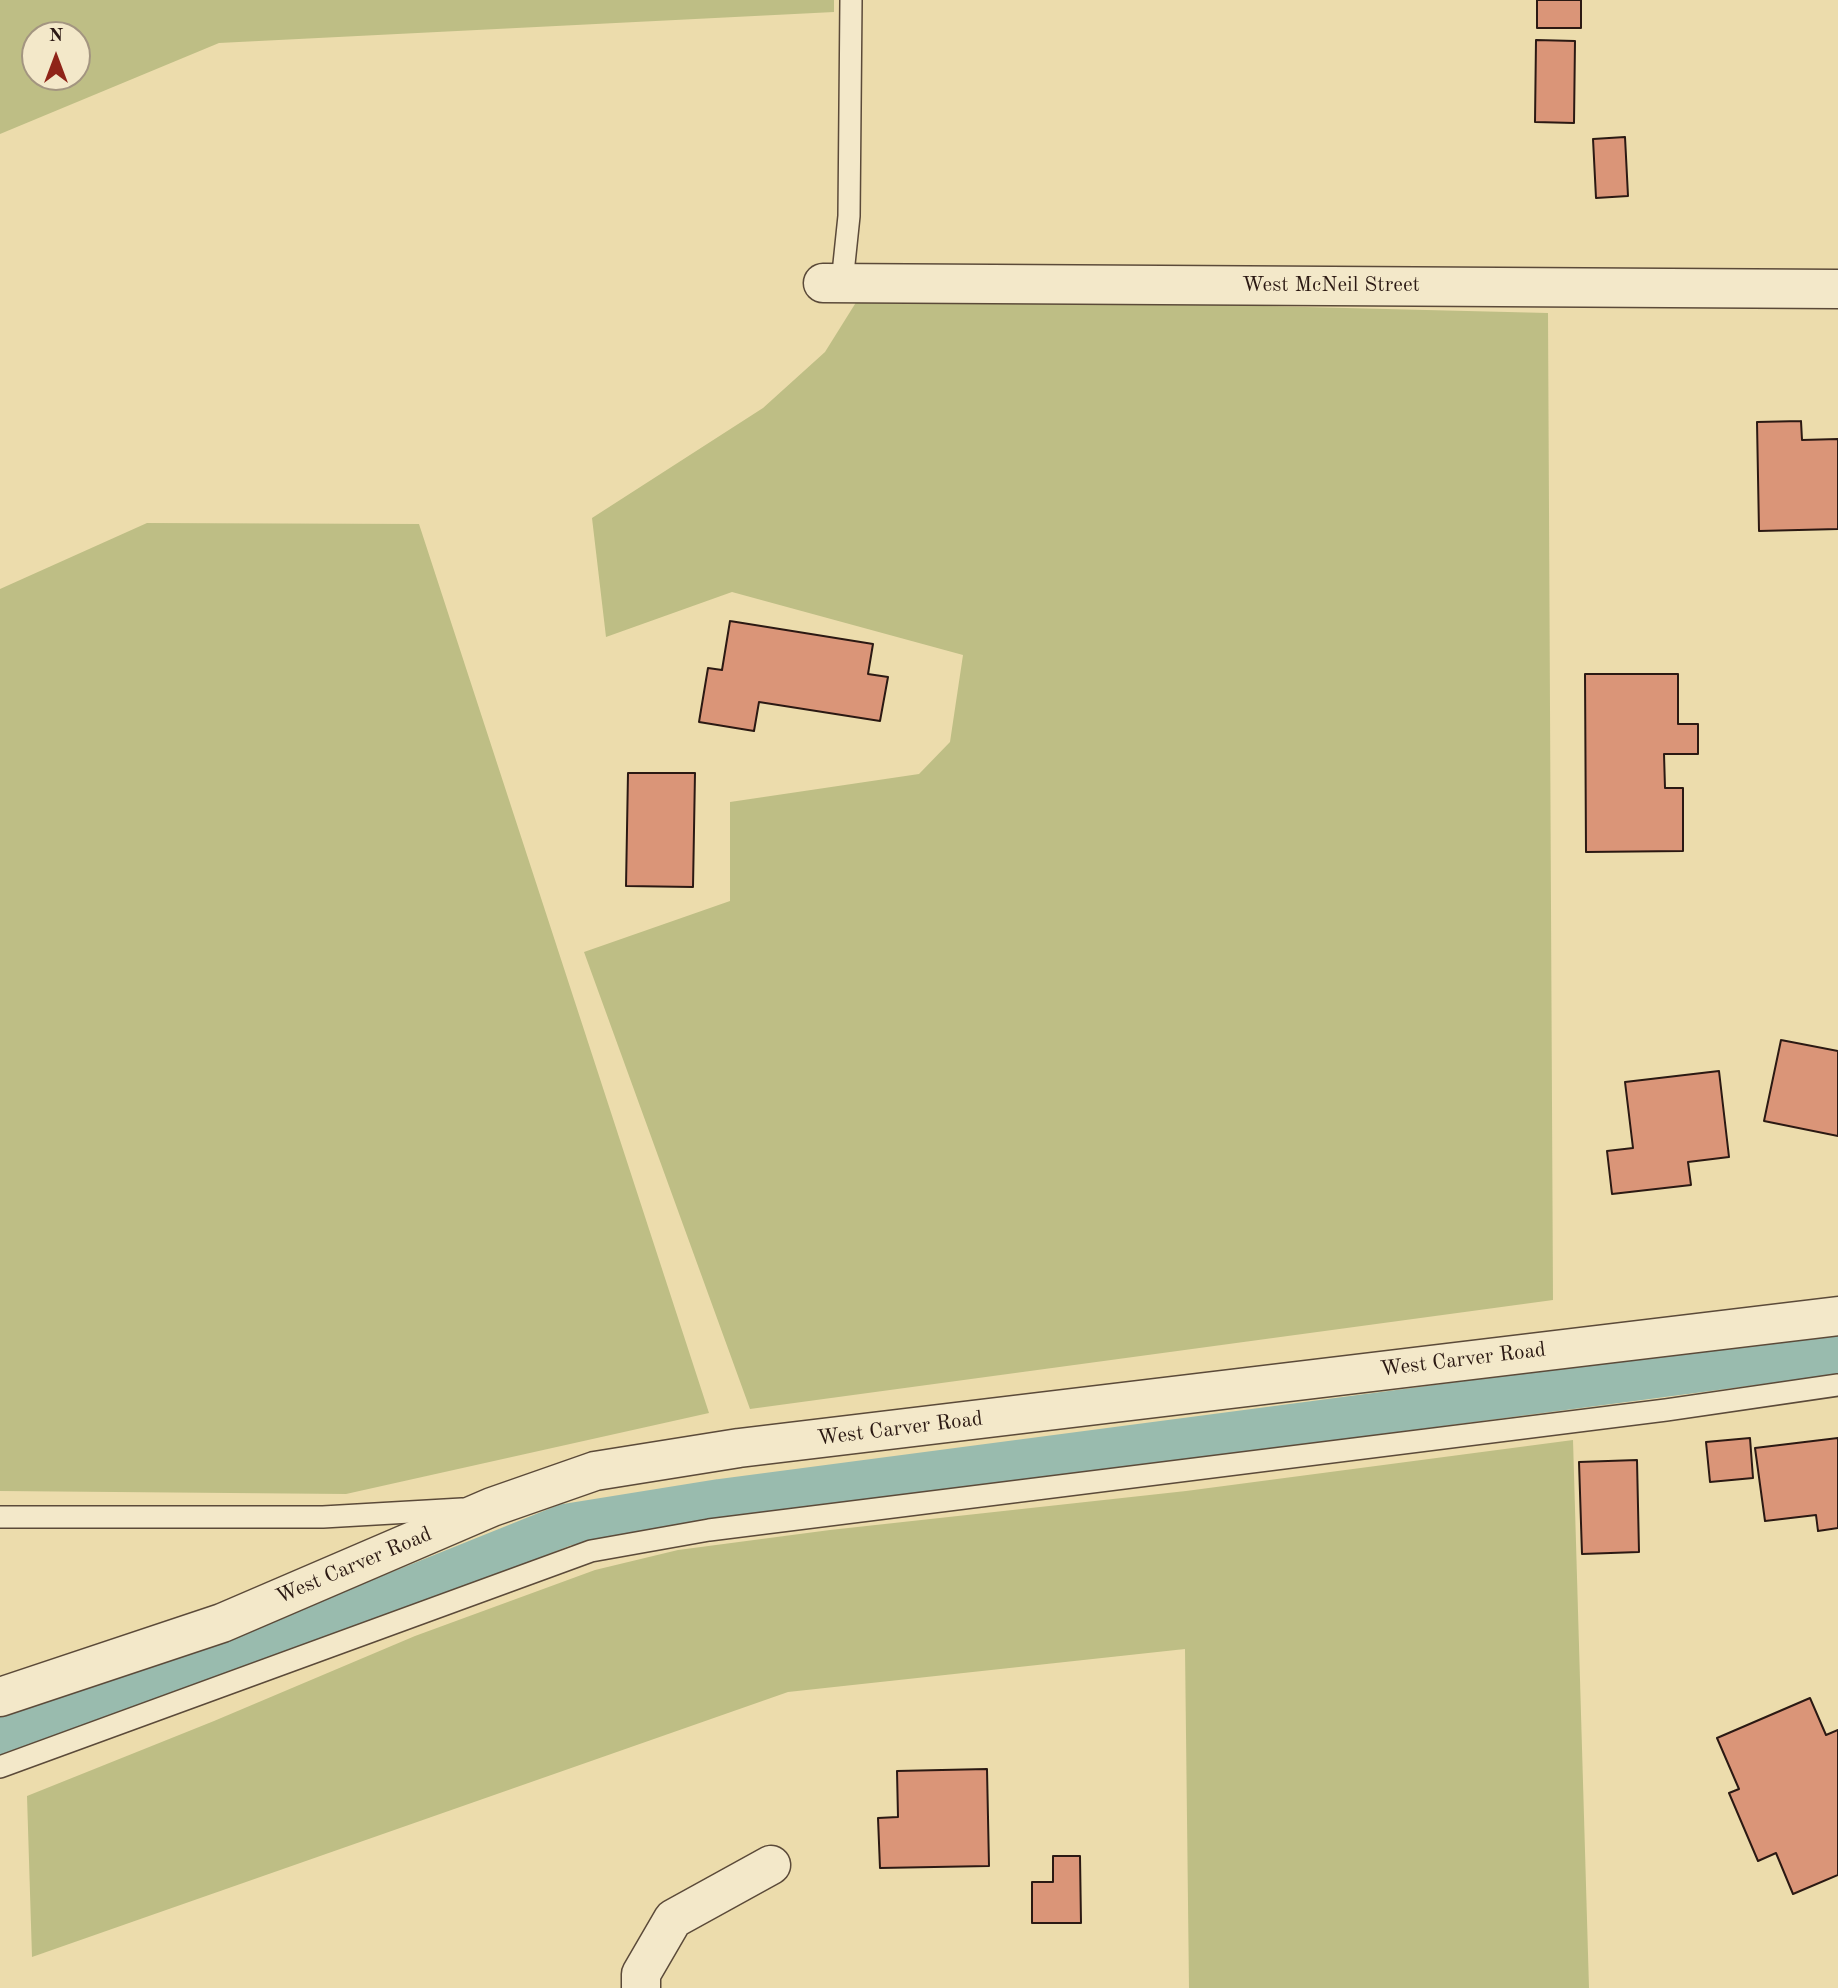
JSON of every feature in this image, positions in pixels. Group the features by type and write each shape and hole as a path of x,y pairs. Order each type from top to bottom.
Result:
{"street":[{"name":"West McNeil Street","path":"832,283 1838,289"},
{"name":"West Carver Road","path":"0,1697 222,1623 492,1507 596,1471 740,1448 1838,1316"},
{"path":"641,1988 641,1974 673,1919 771,1865"}],"lane":[{"path":"832,283 849,216 851,0"},
{"path":"0,1767 591,1551 709,1530 1666,1410 1838,1385"},
{"path":"0,1517 323,1517 492,1507"}],"green space":[{"path":"0,0 834,0 834,12 219,43 0,134"},
{"path":"860,296 1548,313 1553,1300 750,1409 584,952 730,901 730,802 919,774 950,742 963,655 732,592 606,637 592,518 763,408 825,352"},
{"path":"147,523 419,524 709,1413 346,1494 0,1491 0,589"},
{"path":"1573,1440 1589,1988 1189,1988 1185,1649 788,1692 32,1957 27,1796 415,1636 595,1570 678,1550 830,1530 1186,1491"}],"building":[{"path":"1537,0 1581,0 1581,28 1537,28"},
{"path":"1536,40 1575,41 1574,123 1535,122"},
{"path":"1625,137 1628,196 1596,198 1593,139"},
{"path":"1801,421 1802,440 1838,439 1838,529 1759,531 1757,422"},
{"path":"730,621 873,644 868,674 888,677 880,721 759,702 754,731 699,722 708,668 722,670"},
{"path":"1585,674 1678,674 1678,724 1698,724 1698,754 1664,754 1665,788 1683,788 1683,851 1586,852"},
{"path":"628,773 695,773 693,887 626,886"},
{"path":"1781,1040 1838,1051 1838,1136 1764,1121"},
{"path":"1719,1071 1729,1157 1688,1162 1691,1185 1612,1194 1607,1151 1633,1148 1625,1082"},
{"path":"1750,1438 1753,1478 1710,1482 1706,1442"},
{"path":"1838,1438 1838,1528 1818,1531 1816,1515 1765,1521 1755,1448"},
{"path":"1637,1460 1639,1552 1582,1554 1579,1462"},
{"path":"1810,1698 1826,1735 1838,1730 1838,1875 1793,1894 1776,1853 1758,1861 1729,1793 1739,1789 1717,1738"},
{"path":"987,1769 989,1866 880,1868 878,1818 898,1817 897,1771"},
{"path":"1053,1856 1080,1856 1081,1923 1032,1923 1032,1882 1053,1882"}],"waterway":[{"path":"0,1737 304,1630 565,1525 720,1500 1838,1353"}]}
